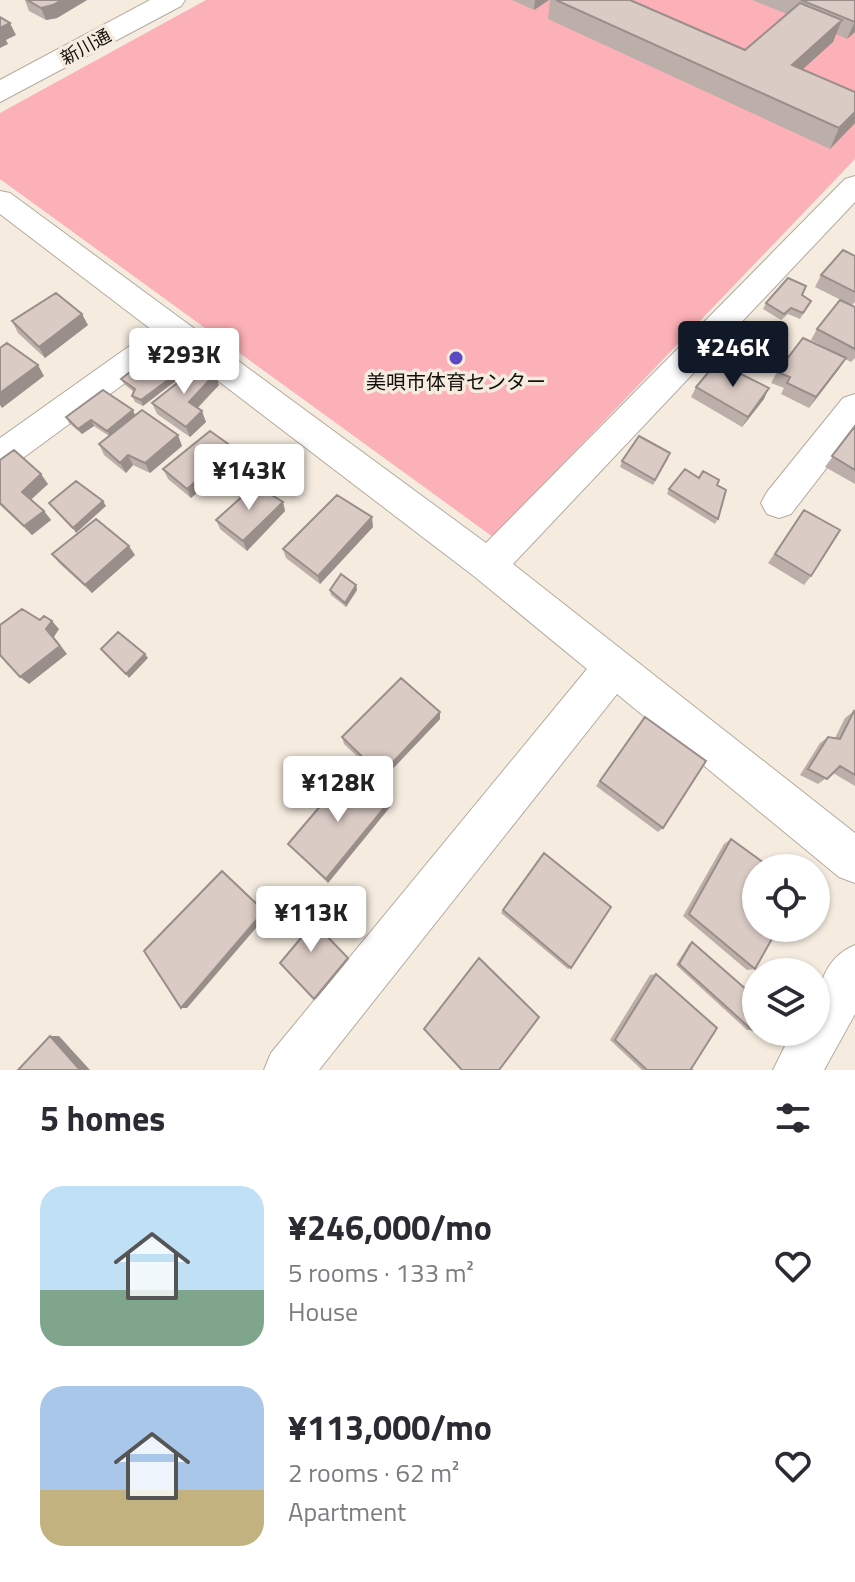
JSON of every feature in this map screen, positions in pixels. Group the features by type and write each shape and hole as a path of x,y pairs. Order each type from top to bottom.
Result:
{"street":[{"name":"新川通","path":"0,93 171,0"},
{"path":"488,566 855,185"},
{"path":"0,200 488,566 612,669 855,861"},
{"path":"0,456 175,330"},
{"path":"779,503 855,407"},
{"path":"288,1070 612,669"},
{"path":"797,1070 855,968"}],"shaded area":[{"name":"美唄市体育センター","path":"206,0 855,0 855,159 493,537 0,179 0,113"}],"building":[{"path":"27,0 62,0 41,8"},
{"path":"556,0 630,0 745,50 800,3 842,20 792,65 855,92 855,112 839,128"},
{"path":"801,0 855,0 855,22"},
{"path":"0,17 10,23 0,28"},
{"path":"843,250 855,256 855,292 821,275"},
{"path":"788,278 806,286 802,295 811,301 803,313 791,308 784,314 766,303"},
{"path":"56,293 82,314 39,347 12,321"},
{"path":"840,300 855,307 855,349 817,329"},
{"path":"803,338 846,358 816,397 787,383 790,377 777,372"},
{"path":"7,343 38,365 0,393 0,348"},
{"path":"152,355 176,374 141,400 132,396 135,389 121,379"},
{"path":"717,362 769,388 748,417 696,387"},
{"path":"200,365 215,374 189,402 202,411 186,427 152,403"},
{"path":"103,390 133,410 107,431 91,420 78,429 66,417"},
{"path":"142,410 178,435 145,463 128,455 120,463 99,444"},
{"path":"855,426 855,470 832,456"},
{"path":"210,431 234,448 187,489 163,469"},
{"path":"639,436 670,453 655,480 622,461"},
{"path":"14,450 41,474 22,492 44,511 24,526 0,503 0,460"},
{"path":"685,469 699,478 703,471 719,480 717,485 726,490 718,519 669,489"},
{"path":"76,481 103,501 73,528 49,503"},
{"path":"255,485 283,502 243,541 216,520"},
{"path":"337,495 372,517 318,576 283,549"},
{"path":"804,510 840,530 811,576 775,554"},
{"path":"96,519 129,546 85,585 52,554"},
{"path":"341,574 356,585 345,603 330,590"},
{"path":"22,609 40,620 44,616 52,621 46,629 60,646 20,677 0,655 0,625"},
{"path":"118,632 145,654 126,674 101,649"},
{"path":"401,678 440,712 381,775 342,737"},
{"path":"854,711 855,775 840,766 827,779 808,769 828,737 840,739"},
{"path":"645,717 706,761 663,828 600,781"},
{"path":"351,770 389,802 326,879 288,844"},
{"path":"731,839 752,854 742,854 742,942 770,942 761,958 742,958 689,914"},
{"path":"544,853 611,907 571,968 503,910"},
{"path":"222,871 264,911 181,1008 144,951"},
{"path":"295,903 348,958 314,999 280,963 301,938 282,917"},
{"path":"692,942 742,986 742,1021 679,964"},
{"path":"479,958 539,1017 499,1070 462,1070 424,1029"},
{"path":"656,974 717,1028 692,1070 647,1070 615,1040"},
{"path":"50,1036 80,1070 18,1070"}],"place":[{"name":"美唄市体育センター","path":"456,358"}]}
